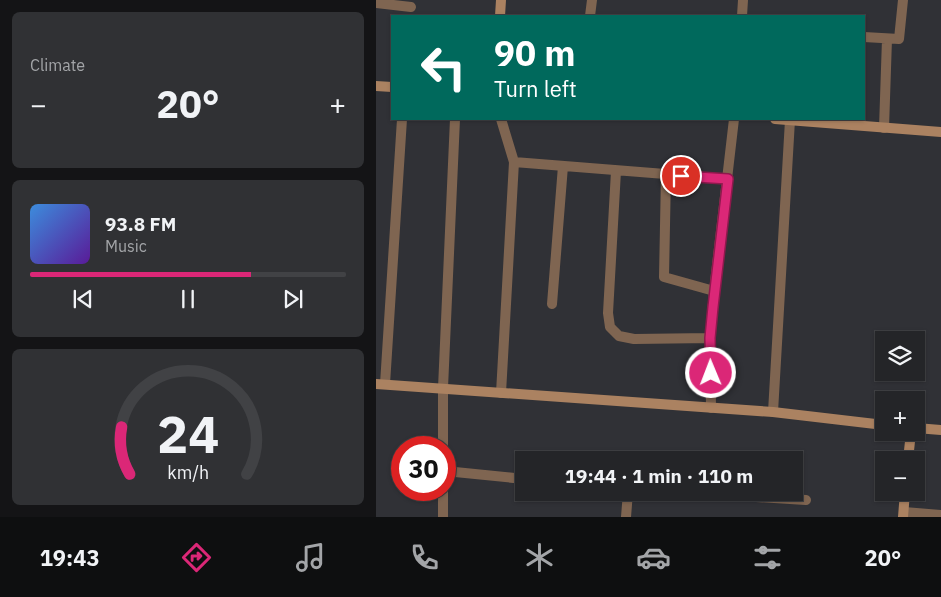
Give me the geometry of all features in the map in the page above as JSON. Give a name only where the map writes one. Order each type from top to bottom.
[{"type":"street","points":[[500,15],[501,0]]},
{"type":"street","points":[[590,15],[592,0]]},
{"type":"street","points":[[742,15],[743,0]]},
{"type":"street","points":[[865,37],[899,39],[903,0]]},
{"type":"street","points":[[376,3],[411,8]]},
{"type":"street","points":[[884,128],[887,39]]},
{"type":"street","points":[[376,86],[391,87]]},
{"type":"street","points":[[402,120],[381,384],[773,412],[875,424]]},
{"type":"street","points":[[443,436],[443,388],[455,120]]},
{"type":"street","points":[[501,120],[514,162],[501,393]]},
{"type":"street","points":[[711,408],[710,338],[734,120]]},
{"type":"street","points":[[773,412],[790,120],[941,132]]},
{"type":"street","points":[[514,162],[728,179]]},
{"type":"street","points":[[552,304],[563,166]]},
{"type":"street","points":[[616,171],[608,313],[610,327],[618,336],[634,339],[710,338]]},
{"type":"street","points":[[666,174],[664,277],[714,291]]},
{"type":"street","points":[[925,429],[941,430]]},
{"type":"street","points":[[456,472],[515,478]]},
{"type":"street","points":[[443,501],[443,517]]},
{"type":"street","points":[[626,517],[627,501]]},
{"type":"street","points":[[904,501],[903,514],[941,515]]},
{"type":"route","points":[[681,176],[728,179],[714,291],[710,338],[711,373]]}]
